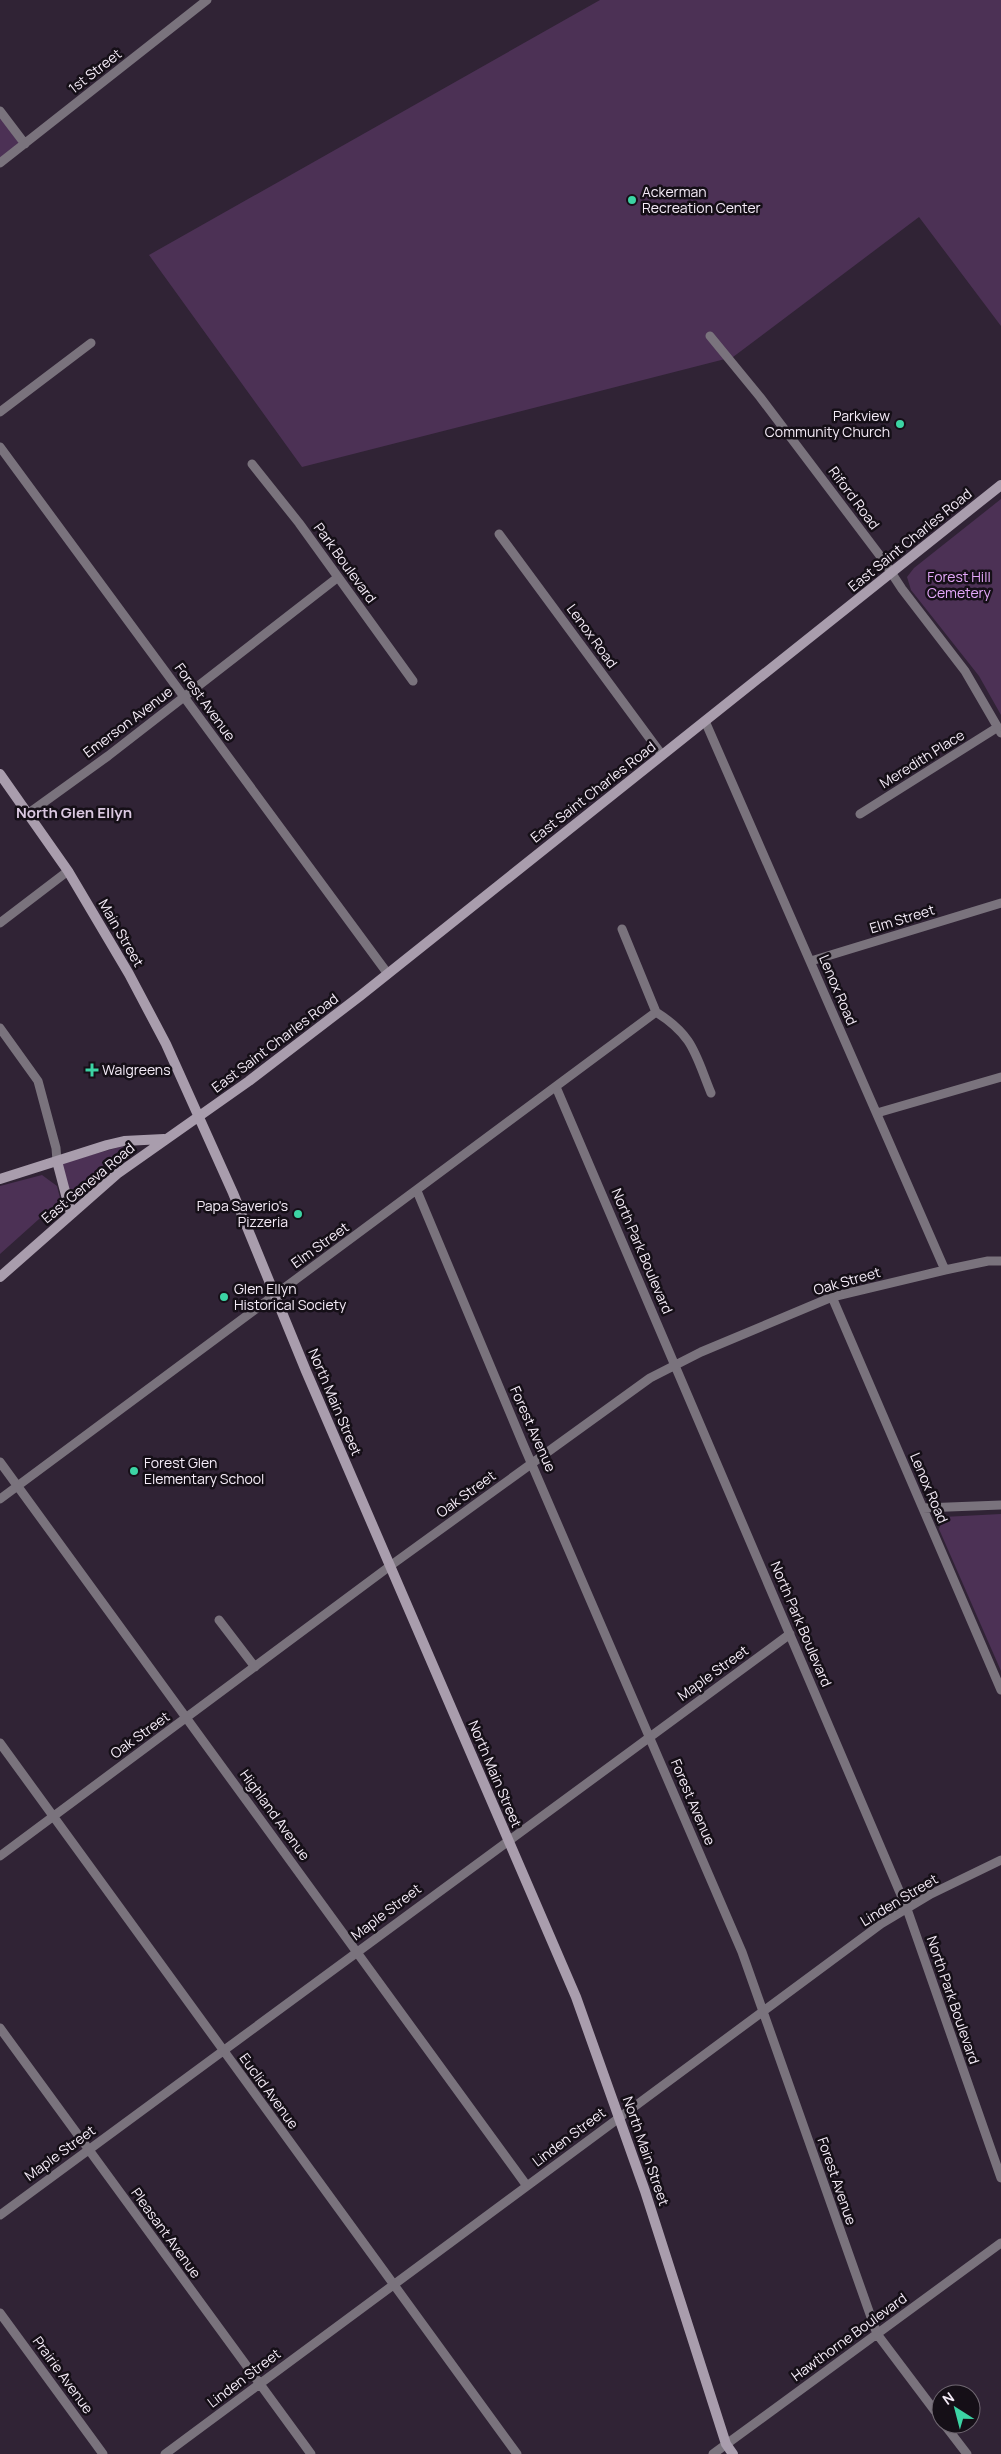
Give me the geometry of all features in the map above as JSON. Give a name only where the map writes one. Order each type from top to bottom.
[{"type":"street","name":"1st Street","points":[[0,163],[207,0]]},
{"type":"street","points":[[0,111],[25,144]]},
{"type":"street","name":"Riford Road","points":[[710,336],[760,397],[965,671],[999,730]]},
{"type":"street","points":[[0,412],[90,343]]},
{"type":"street","name":"Forest Avenue","points":[[0,447],[388,974]]},
{"type":"street","name":"Park Boulevard","points":[[252,464],[299,523],[413,681]]},
{"type":"street","name":"East Saint Charles Road","points":[[198,1117],[388,974],[1001,485]]},
{"type":"street","name":"Lenox Road","points":[[499,534],[662,755]]},
{"type":"street","name":"Emerson Avenue","points":[[29,813],[185,697],[337,578]]},
{"type":"street","name":"Lenox Road","points":[[705,721],[945,1270]]},
{"type":"street","name":"Meredith Place","points":[[860,814],[999,730]]},
{"type":"street","name":"Main Street","points":[[0,774],[68,871],[138,990],[166,1044],[198,1117]]},
{"type":"street","points":[[0,923],[68,871]]},
{"type":"street","name":"Elm Street","points":[[811,961],[1001,903]]},
{"type":"street","points":[[622,929],[656,1012],[677,1026],[687,1037],[711,1093]]},
{"type":"street","name":"Elm Street","points":[[0,1499],[656,1012]]},
{"type":"street","points":[[0,1028],[38,1081],[71,1214]]},
{"type":"street","points":[[877,1113],[1001,1077]]},
{"type":"street","name":"North Park Boulevard","points":[[556,1087],[906,1909],[1001,2178]]},
{"type":"street","name":"East Geneva Road","points":[[0,1277],[117,1174],[198,1117]]},
{"type":"street","name":"North Main Street","points":[[198,1117],[576,1997],[620,2117],[726,2444],[734,2454]]},
{"type":"street","points":[[0,1179],[124,1141],[165,1139]]},
{"type":"street","name":"Forest Avenue","points":[[417,1191],[742,1952],[877,2334],[931,2407]]},
{"type":"street","name":"Oak Street","points":[[0,1856],[390,1566],[650,1378],[675,1365],[832,1297],[945,1270],[988,1261],[1001,1261]]},
{"type":"street","name":"Lenox Road","points":[[832,1297],[1001,1690]]},
{"type":"street","name":"Highland Avenue","points":[[0,1462],[527,2186]]},
{"type":"street","points":[[923,1508],[1001,1505]]},
{"type":"street","points":[[219,1620],[255,1667]]},
{"type":"street","name":"Maple Street","points":[[0,2215],[508,1839],[790,1634]]},
{"type":"street","name":"Euclid Avenue","points":[[0,1743],[517,2454]]},
{"type":"street","name":"Linden Street","points":[[165,2454],[881,1924],[1001,1860]]},
{"type":"street","name":"Pleasant Avenue","points":[[0,2028],[311,2454]]},
{"type":"street","name":"Hawthorne Boulevard","points":[[712,2454],[1000,2245]]},
{"type":"street","name":"Prairie Avenue","points":[[0,2313],[103,2454]]},
{"type":"street","points":[[952,2434],[967,2454]]},
{"type":"green space","points":[[600,0],[1001,0],[1001,326],[919,217],[733,357],[302,467],[149,255]]},
{"type":"green space","points":[[0,117],[19,143],[0,159]]},
{"type":"green space","name":"Forest Hill Cemetery","points":[[1001,499],[1001,715],[979,676],[911,590],[907,577],[914,568]]},
{"type":"green space","points":[[123,1147],[70,1196],[63,1163]]},
{"type":"green space","points":[[42,1175],[57,1186],[60,1198],[58,1202],[0,1254],[0,1186]]},
{"type":"green space","points":[[1001,1514],[1001,1671],[939,1529],[943,1517]]},
{"type":"place","name":"Ackerman Recreation Center","points":[[632,200]]},
{"type":"place","name":"Parkview Community Church","points":[[900,424]]},
{"type":"place","name":"Walgreens","points":[[92,1070]]},
{"type":"place","name":"Papa Saverio's Pizzeria","points":[[298,1214]]},
{"type":"place","name":"Glen Ellyn Historical Society","points":[[224,1297]]},
{"type":"place","name":"Forest Glen Elementary School","points":[[134,1471]]},
{"type":"district","name":"North Glen Ellyn","points":[[74,813]]}]
